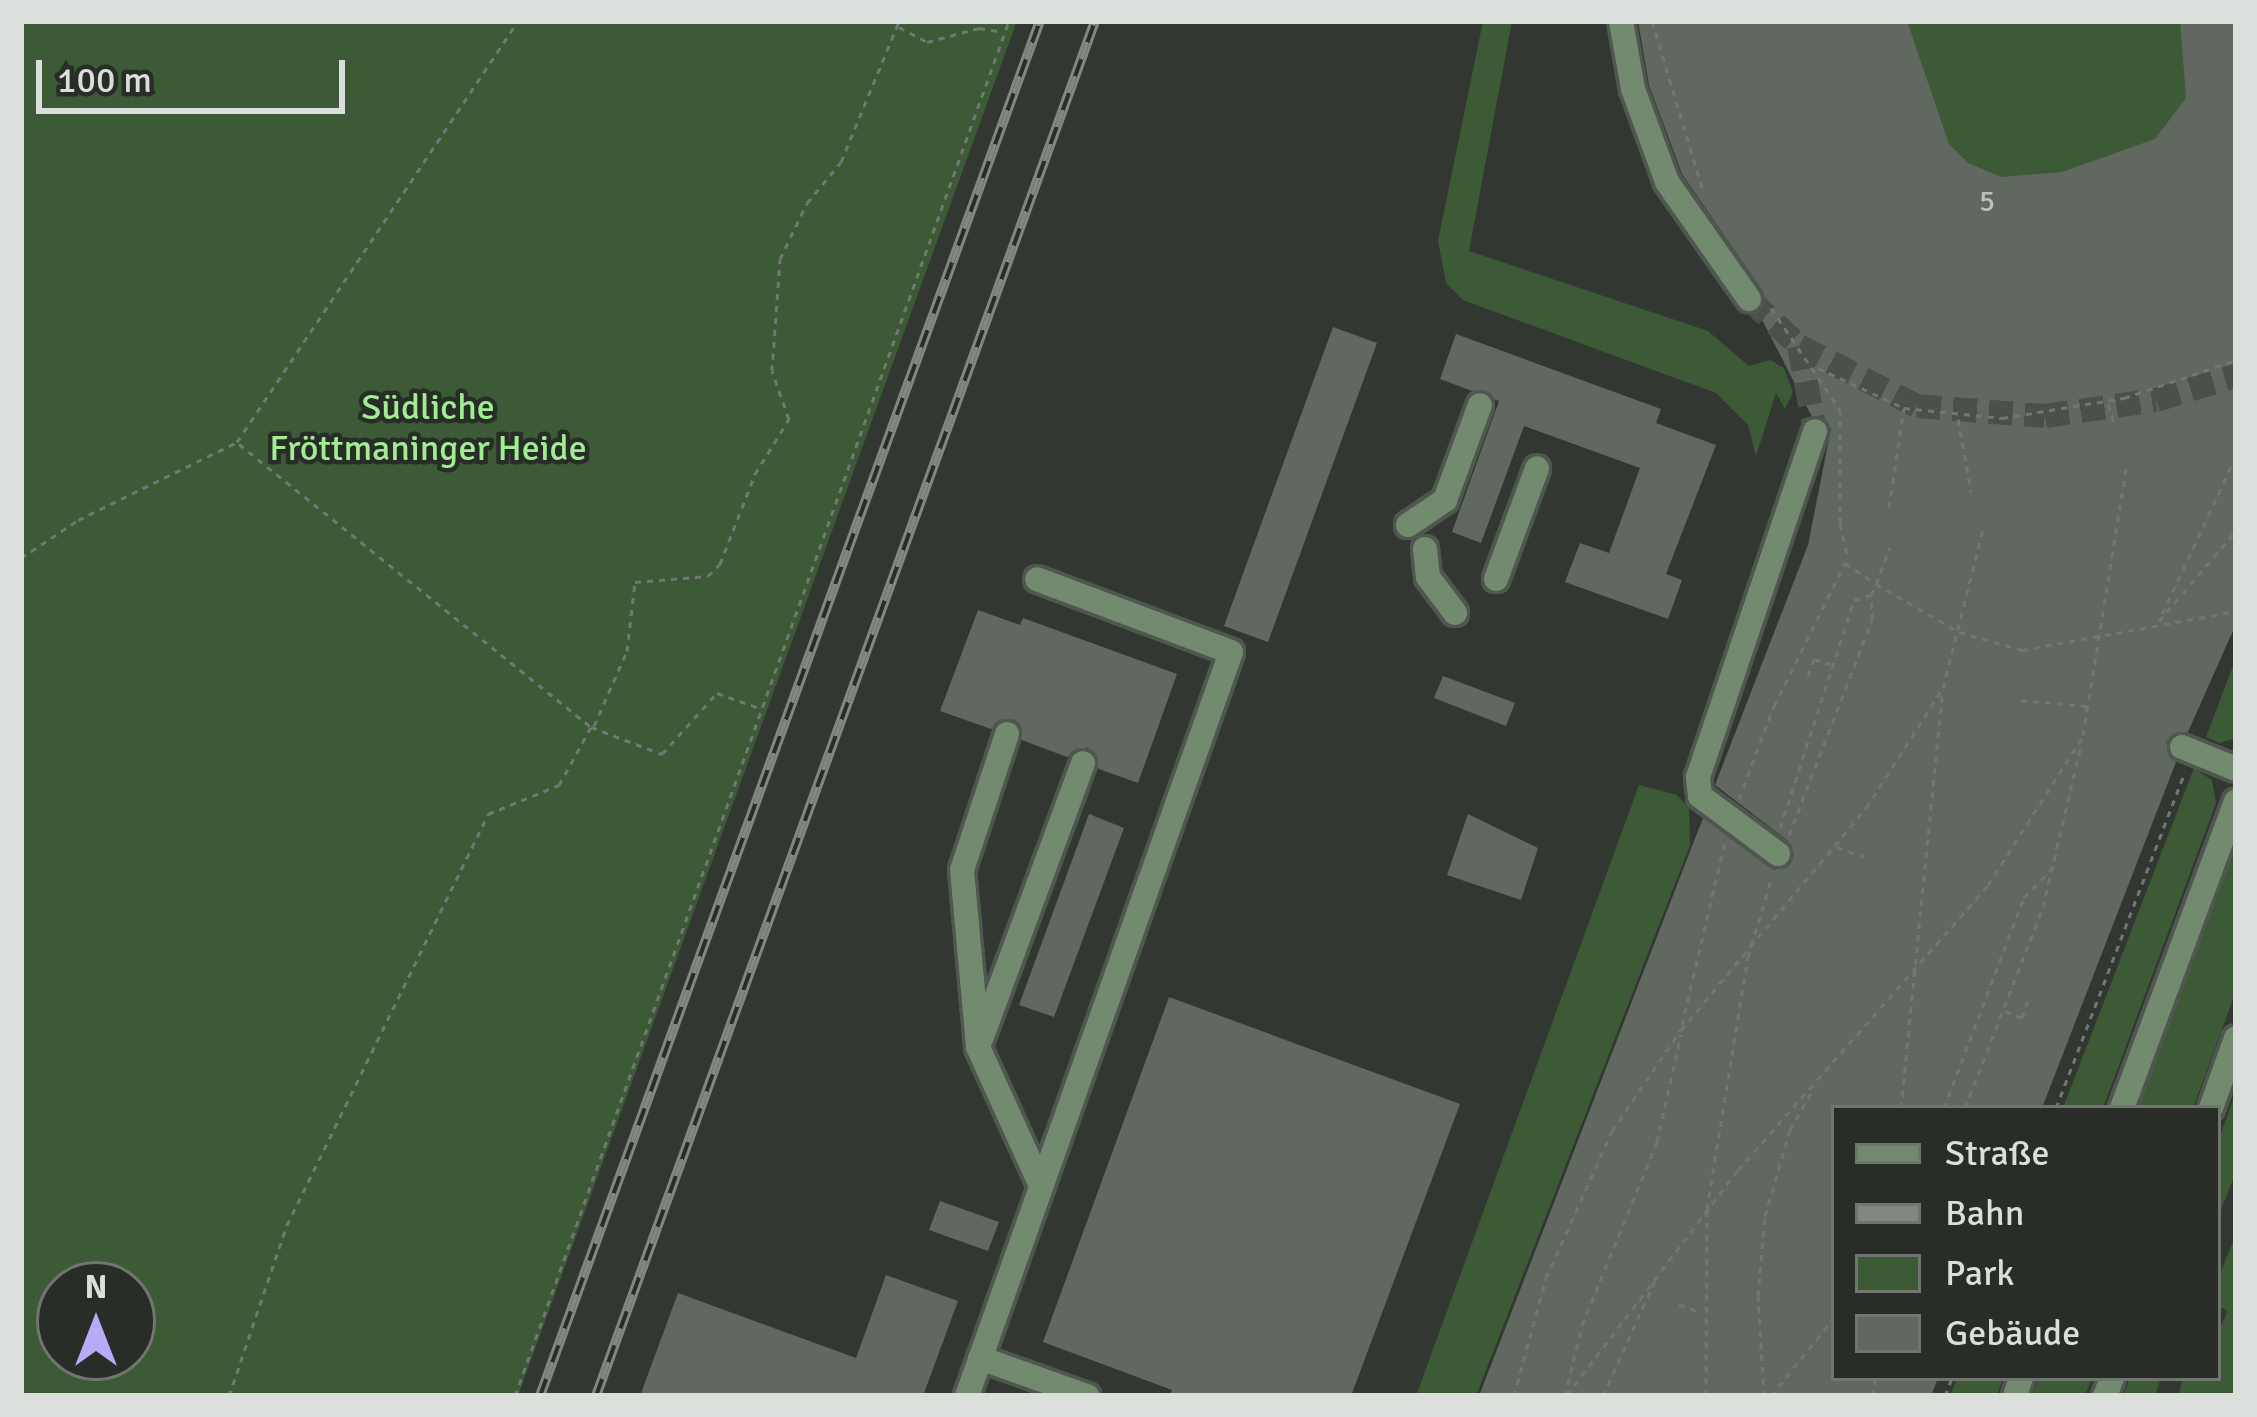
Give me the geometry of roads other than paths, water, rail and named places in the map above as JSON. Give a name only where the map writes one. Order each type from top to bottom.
[{"type":"street","points":[[1621,21],[1633,89],[1667,182],[1749,299]]},
{"type":"street","points":[[1408,525],[1445,500],[1480,404]]},
{"type":"street","points":[[1778,854],[1700,796],[1699,762],[1815,431]]},
{"type":"street","points":[[1496,579],[1537,468]]},
{"type":"street","points":[[1425,549],[1429,577],[1455,613]]},
{"type":"street","points":[[967,1396],[1231,652],[1037,579]]},
{"type":"street","points":[[1007,734],[962,870],[978,1047],[1041,1186]]},
{"type":"street","points":[[2185,756],[2236,769]]},
{"type":"street","points":[[978,1047],[1083,763]]},
{"type":"street","points":[[2123,1105],[2236,801]]},
{"type":"street","points":[[2212,1105],[2236,1038]]},
{"type":"street","points":[[980,1358],[1087,1396]]},
{"type":"tunnel","points":[[1749,299],[1799,346],[1917,406],[2045,416],[2156,400],[2236,376]]},
{"type":"tunnel","points":[[1799,346],[1815,431]]},
{"type":"railway","points":[[540,1396],[1040,21]]},
{"type":"railway","points":[[596,1396],[1095,21]]},
{"type":"park label","name":"Südliche Fröttmaninger Heide","points":[[428,428]]}]
